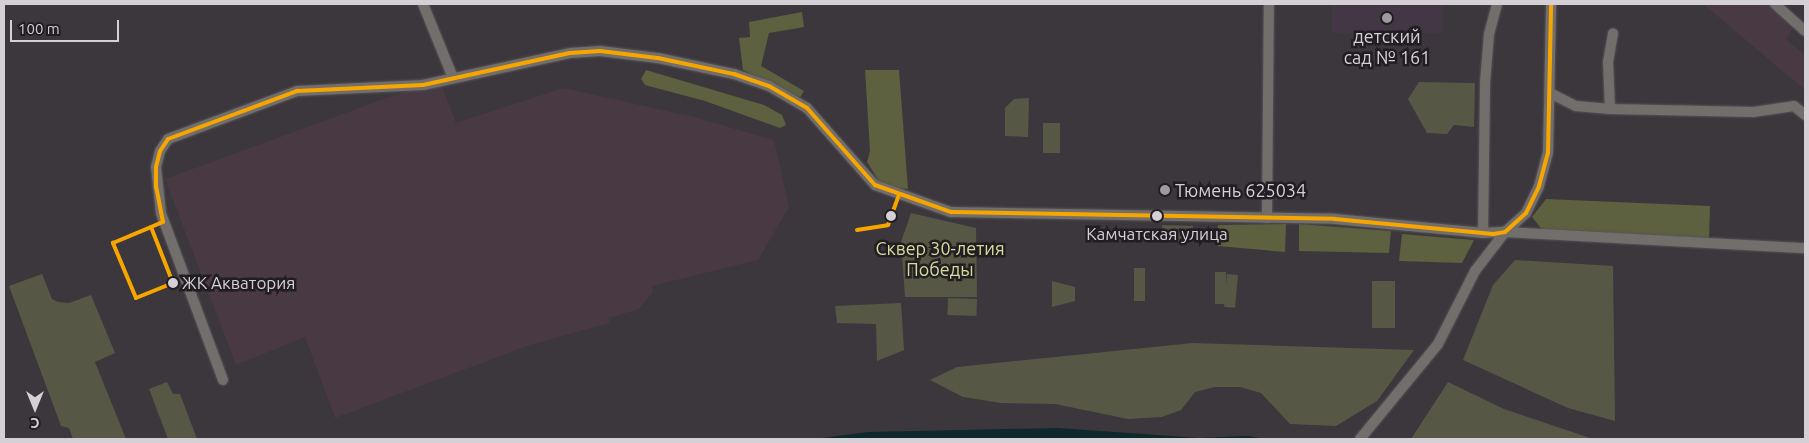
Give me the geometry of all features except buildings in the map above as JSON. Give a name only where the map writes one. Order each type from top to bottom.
[{"type":"street","points":[[423,4],[453,78]]},
{"type":"street","points":[[1267,218],[1270,4]]},
{"type":"street","points":[[1483,233],[1484,83],[1489,34],[1497,4]]},
{"type":"street","points":[[1360,439],[1438,344],[1475,271],[1505,232],[1526,213],[1539,186],[1548,153],[1551,4]]},
{"type":"street","points":[[1775,4],[1805,31]]},
{"type":"street","points":[[1610,109],[1608,62],[1613,33]]},
{"type":"street","points":[[223,380],[163,222],[156,187],[160,151],[168,139],[297,92],[423,85],[570,53],[600,51],[641,55],[734,74],[769,86],[807,108],[875,185],[959,213],[1335,219],[1483,233],[1505,232],[1805,248]]},
{"type":"street","points":[[1550,94],[1576,106],[1610,109],[1753,112],[1794,106],[1805,115]]},
{"type":"shaded area","name":"детский сад № 161","points":[[1332,4],[1443,4],[1443,33],[1332,33]]},
{"type":"shaded area","points":[[1703,4],[1769,4],[1795,25],[1786,39],[1805,55],[1805,90]]},
{"type":"shaded area","points":[[442,86],[456,123],[563,88],[694,117],[774,140],[789,207],[758,260],[652,286],[653,292],[639,309],[609,318],[610,323],[533,344],[335,418],[305,337],[236,365],[165,179],[400,93]]},
{"type":"green space","points":[[802,12],[804,27],[769,33],[761,66],[804,91],[799,99],[743,70],[739,38],[750,37],[749,22]]},
{"type":"green space","points":[[646,70],[764,105],[782,115],[786,125],[780,128],[705,101],[645,85],[641,79]]},
{"type":"green space","points":[[865,70],[899,70],[908,189],[882,186],[867,162],[870,151]]},
{"type":"green space","points":[[1419,82],[1475,83],[1474,127],[1454,125],[1447,134],[1427,133],[1408,99]]},
{"type":"green space","points":[[1029,98],[1028,137],[1005,136],[1005,108],[1014,99]]},
{"type":"green space","points":[[1043,123],[1060,123],[1060,153],[1043,153]]},
{"type":"green space","points":[[1546,199],[1710,206],[1709,238],[1543,231],[1532,217]]},
{"type":"green space","name":"Сквер 30-летия Победы","points":[[911,213],[976,228],[977,297],[905,297],[901,242]]},
{"type":"green space","points":[[1286,224],[1285,252],[1218,246],[1218,225]]},
{"type":"green space","points":[[1299,224],[1391,231],[1389,253],[1299,251]]},
{"type":"green space","points":[[1162,225],[1193,226],[1192,242],[1161,241]]},
{"type":"green space","points":[[1402,234],[1474,240],[1462,263],[1399,261]]},
{"type":"green space","points":[[1515,260],[1613,266],[1615,421],[1568,408],[1463,360],[1493,285]]},
{"type":"green space","points":[[1134,268],[1145,268],[1145,301],[1134,301]]},
{"type":"green space","points":[[1215,272],[1226,272],[1226,304],[1215,304]]},
{"type":"green space","points":[[42,274],[52,299],[58,302],[69,303],[91,295],[115,353],[95,362],[126,439],[73,439],[69,428],[61,426],[9,286]]},
{"type":"green space","points":[[1227,274],[1238,275],[1235,308],[1224,307]]},
{"type":"green space","points":[[1052,281],[1075,287],[1075,301],[1052,307]]},
{"type":"green space","points":[[1372,281],[1395,281],[1395,328],[1372,328]]},
{"type":"green space","points":[[948,298],[977,299],[976,316],[947,315]]},
{"type":"green space","points":[[901,303],[904,350],[877,361],[876,324],[837,323],[835,306]]},
{"type":"green space","points":[[1193,343],[1414,350],[1377,401],[1336,426],[1290,424],[1261,393],[1240,387],[1215,387],[1195,392],[1181,410],[1162,417],[1128,419],[1055,404],[1001,403],[963,397],[930,380],[957,367]]},
{"type":"green space","points":[[167,382],[173,394],[180,394],[197,439],[168,439],[149,389]]},
{"type":"green space","points":[[1448,382],[1504,409],[1593,439],[1411,439]]},
{"type":"water","points":[[1058,428],[1199,438],[1247,436],[1266,439],[815,439],[868,432]]},
{"type":"transit line","points":[[151,227],[163,222],[156,187],[156,167],[160,151],[168,139],[297,91],[423,85],[570,53],[600,51],[658,58],[734,74],[769,86],[807,108],[875,185],[951,212],[1335,219],[1493,234],[1505,232],[1526,213],[1539,186],[1548,153],[1551,4]]},
{"type":"transit line","points":[[857,230],[888,225],[899,195]]},
{"type":"transit line","points":[[151,227],[173,283],[136,298],[113,243],[151,227]]},
{"type":"place","name":"детский сад № 161","points":[[1387,18]]},
{"type":"place","name":"Тюмень 625034","points":[[1165,190]]},
{"type":"place","name":"Камчатская улица","points":[[1157,216]]},
{"type":"place","name":"ЖК Акватория","points":[[173,283]]}]
